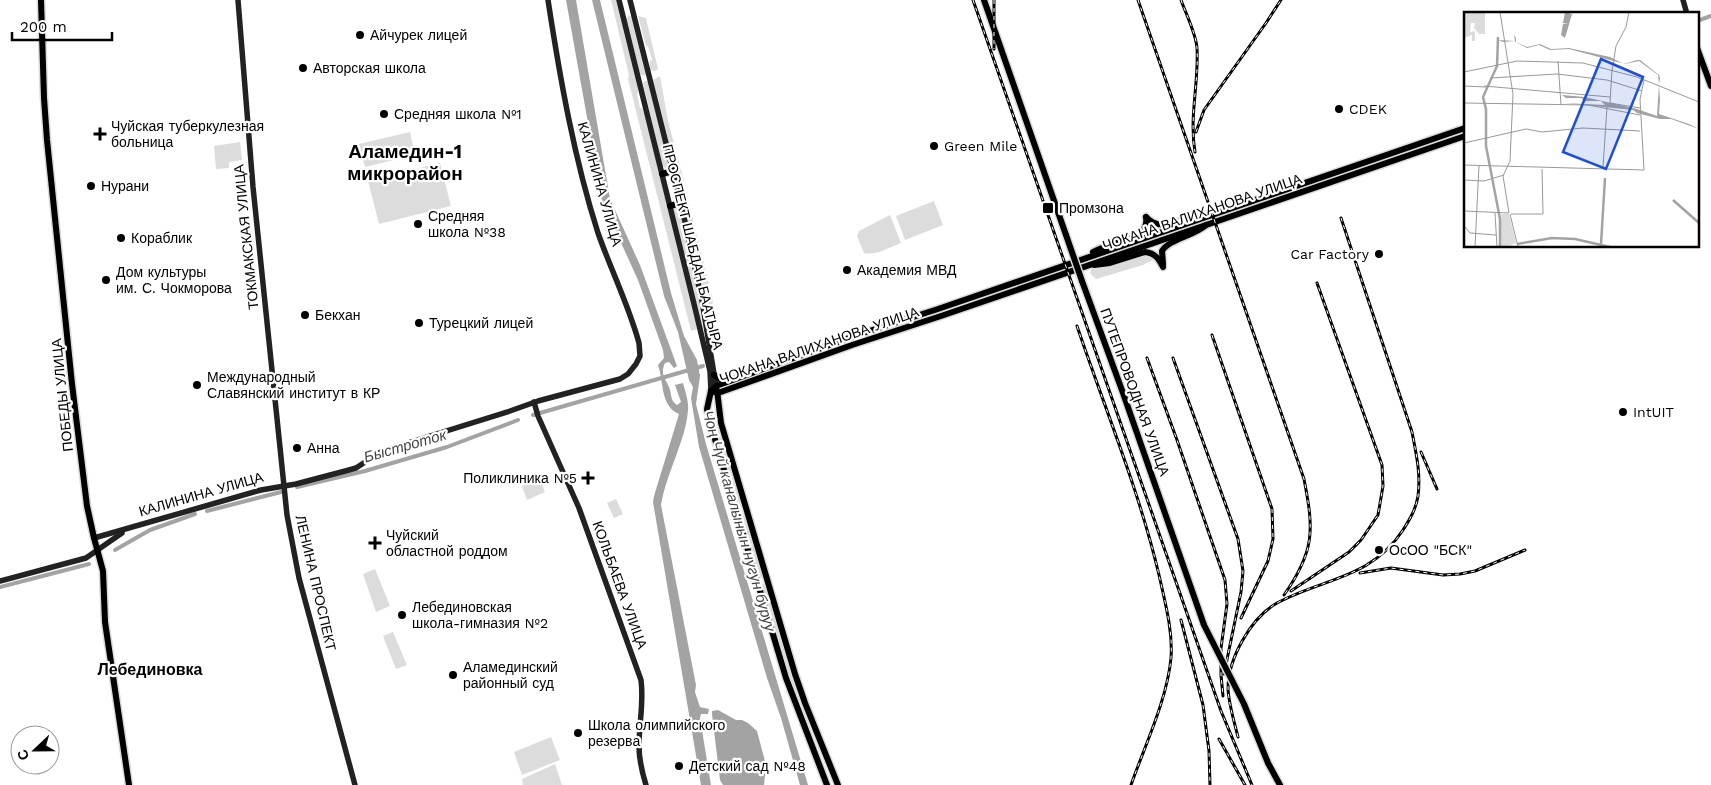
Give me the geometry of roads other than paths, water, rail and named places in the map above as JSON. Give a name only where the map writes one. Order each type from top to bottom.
[{"type":"main road","name":"ПОБЕДЫ УЛИЦА","points":[[41,0],[46,140],[73,390],[87,506],[103,571],[105,622],[129,785]]},
{"type":"main road","name":"ТОКМАКСКАЯ УЛИЦА","points":[[238,0],[253,187],[271,352]]},
{"type":"main road","name":"КАЛИНИНА УЛИЦА","points":[[94,538],[261,490],[296,484],[353,469],[382,450],[615,381],[625,377],[634,368],[640,356],[639,343],[598,234],[569,124],[558,71],[548,0]]},
{"type":"main road","name":"ПРОСПЕКТ ШАБДАН БААТЫРА","points":[[620,0],[706,352],[721,423],[802,694],[838,785]]},
{"type":"main road","name":"ПРОСПЕКТ ШАБДАН БААТЫРА","points":[[630,0],[681,203],[702,301],[714,375],[715,390],[708,400],[711,426],[793,697],[828,785]]},
{"type":"main road","name":"ПУТЕПРОВОДНАЯ УЛИЦА","points":[[984,0],[1204,625],[1244,704],[1268,764],[1280,785]]},
{"type":"main road","points":[[1682,0],[1686,12]]},
{"type":"main road","points":[[622,14],[634,13]]},
{"type":"main road","points":[[1698,50],[1711,86]]},
{"type":"main road","points":[[640,80],[650,77]]},
{"type":"main road","name":"ЧОКАНА ВАЛИХАНОВА УЛИЦА","points":[[715,390],[860,334],[1086,262],[1385,159],[1464,128]]},
{"type":"main road","name":"ЧОКАНА ВАЛИХАНОВА УЛИЦА","points":[[1385,159],[1464,136]]},
{"type":"main road","points":[[662,174],[673,171]]},
{"type":"main road","points":[[670,206],[681,203]]},
{"type":"main road","points":[[1086,262],[1104,246],[1141,232],[1146,225],[1146,217],[1152,223],[1161,226],[1191,217],[1209,220]]},
{"type":"main road","points":[[1086,262],[1110,264],[1150,252],[1158,257],[1163,267],[1161,256],[1164,248],[1173,242],[1196,233],[1209,220]]},
{"type":"main road","name":"ЛЕНИНА ПРОСПЕКТ","points":[[271,352],[288,523],[299,578],[356,785]]},
{"type":"main road","points":[[708,400],[714,398],[718,404],[734,383],[714,375]]},
{"type":"main road","name":"КОЛЬБАЕВА УЛИЦА","points":[[534,405],[579,508],[641,680],[643,694],[639,748],[640,766],[646,785]]},
{"type":"main road","points":[[711,426],[721,423]]},
{"type":"main road","points":[[738,512],[747,510]]},
{"type":"main road","name":"КАЛИНИНА УЛИЦА","points":[[0,581],[82,560],[126,530]]},
{"type":"main road","points":[[758,582],[767,579]]},
{"type":"main road","points":[[793,697],[802,694]]},
{"type":"main road","points":[[814,749],[822,746]]},
{"type":"waterway","points":[[1698,21],[1711,16]]},
{"type":"waterway","name":"Быстроток","points":[[533,415],[703,366]]},
{"type":"waterway","name":"Быстроток","points":[[297,487],[365,471],[447,447],[518,420]]},
{"type":"waterway","name":"Быстроток","points":[[207,511],[281,492]]},
{"type":"waterway","name":"Быстроток","points":[[115,550],[150,530],[195,514]]},
{"type":"waterway","name":"Быстроток","points":[[0,587],[89,564]]},
{"type":"railway","points":[[973,0],[1221,711],[1252,785]]},
{"type":"railway","points":[[994,0],[994,49]]},
{"type":"railway","points":[[1138,0],[1304,479],[1310,527],[1307,552],[1302,565],[1284,595]]},
{"type":"railway","points":[[1181,0],[1193,30],[1197,48],[1193,126],[1195,152]]},
{"type":"railway","points":[[1196,132],[1204,110],[1281,0]]},
{"type":"railway","points":[[1238,737],[1229,701],[1229,677],[1237,652],[1258,618],[1277,603],[1345,576],[1376,559],[1403,530],[1417,501],[1419,488],[1418,471],[1412,432],[1341,218]]},
{"type":"railway","points":[[1291,591],[1349,552],[1361,540],[1378,515],[1383,486],[1382,465],[1317,283]]},
{"type":"railway","points":[[1077,326],[1142,512],[1159,575],[1170,627],[1171,658],[1169,674],[1155,722],[1131,785]]},
{"type":"railway","points":[[1212,335],[1272,509],[1273,539],[1268,561],[1241,618]]},
{"type":"railway","points":[[1147,358],[1225,580],[1227,604],[1221,648],[1223,696]]},
{"type":"railway","points":[[1173,358],[1238,539],[1243,571],[1241,592],[1224,674]]},
{"type":"railway","points":[[1421,452],[1437,489]]},
{"type":"railway","points":[[1360,573],[1391,568],[1443,575],[1460,574],[1475,571],[1525,550]]},
{"type":"railway","points":[[1181,620],[1203,705],[1209,751],[1210,785]]},
{"type":"railway","points":[[1219,739],[1245,785]]},
{"type":"place","name":"Айчурек лицей","points":[[360,35]]},
{"type":"place","name":"Авторская школа","points":[[303,68]]},
{"type":"place","name":"CDEK","points":[[1339,109]]},
{"type":"place","name":"Средняя школа №1","points":[[384,114]]},
{"type":"place","name":"Чуйская туберкулезная больница","points":[[100,134]]},
{"type":"place","name":"Green Mile","points":[[934,146]]},
{"type":"place","name":"Нурани","points":[[91,186]]},
{"type":"place","name":"Промзона","points":[[1048,208]]},
{"type":"place","name":"Средняя школа №38","points":[[418,224]]},
{"type":"place","name":"Кораблик","points":[[121,238]]},
{"type":"place","name":"Car Factory","points":[[1379,254]]},
{"type":"place","name":"Академия МВД","points":[[847,270]]},
{"type":"place","name":"Дом культуры им. С. Чокморова","points":[[106,280]]},
{"type":"place","name":"Бекхан","points":[[305,315]]},
{"type":"place","name":"Турецкий лицей","points":[[419,323]]},
{"type":"place","name":"Международный Славянский институт в КР","points":[[197,385]]},
{"type":"place","name":"IntUIT","points":[[1623,412]]},
{"type":"place","name":"Анна","points":[[297,448]]},
{"type":"place","name":"Поликлиника №5","points":[[588,478]]},
{"type":"place","name":"Чуйский областной роддом","points":[[375,543]]},
{"type":"place","name":"ОсОО \"БСК\"","points":[[1379,550]]},
{"type":"place","name":"Лебединовская школа-гимназия №2","points":[[402,615]]},
{"type":"place","name":"Аламединский районный суд","points":[[453,675]]},
{"type":"place","name":"Школа олимпийского резерва","points":[[578,733]]},
{"type":"place","name":"Детский сад №48","points":[[679,766]]},
{"type":"district","name":"Аламедин-1 микрорайон","points":[[405,162]]},
{"type":"district","name":"Лебединовка","points":[[150,669]]},
{"type":"water label","name":"Чоң Чүй каналынын нугун буруу","points":[[739,521]]}]
